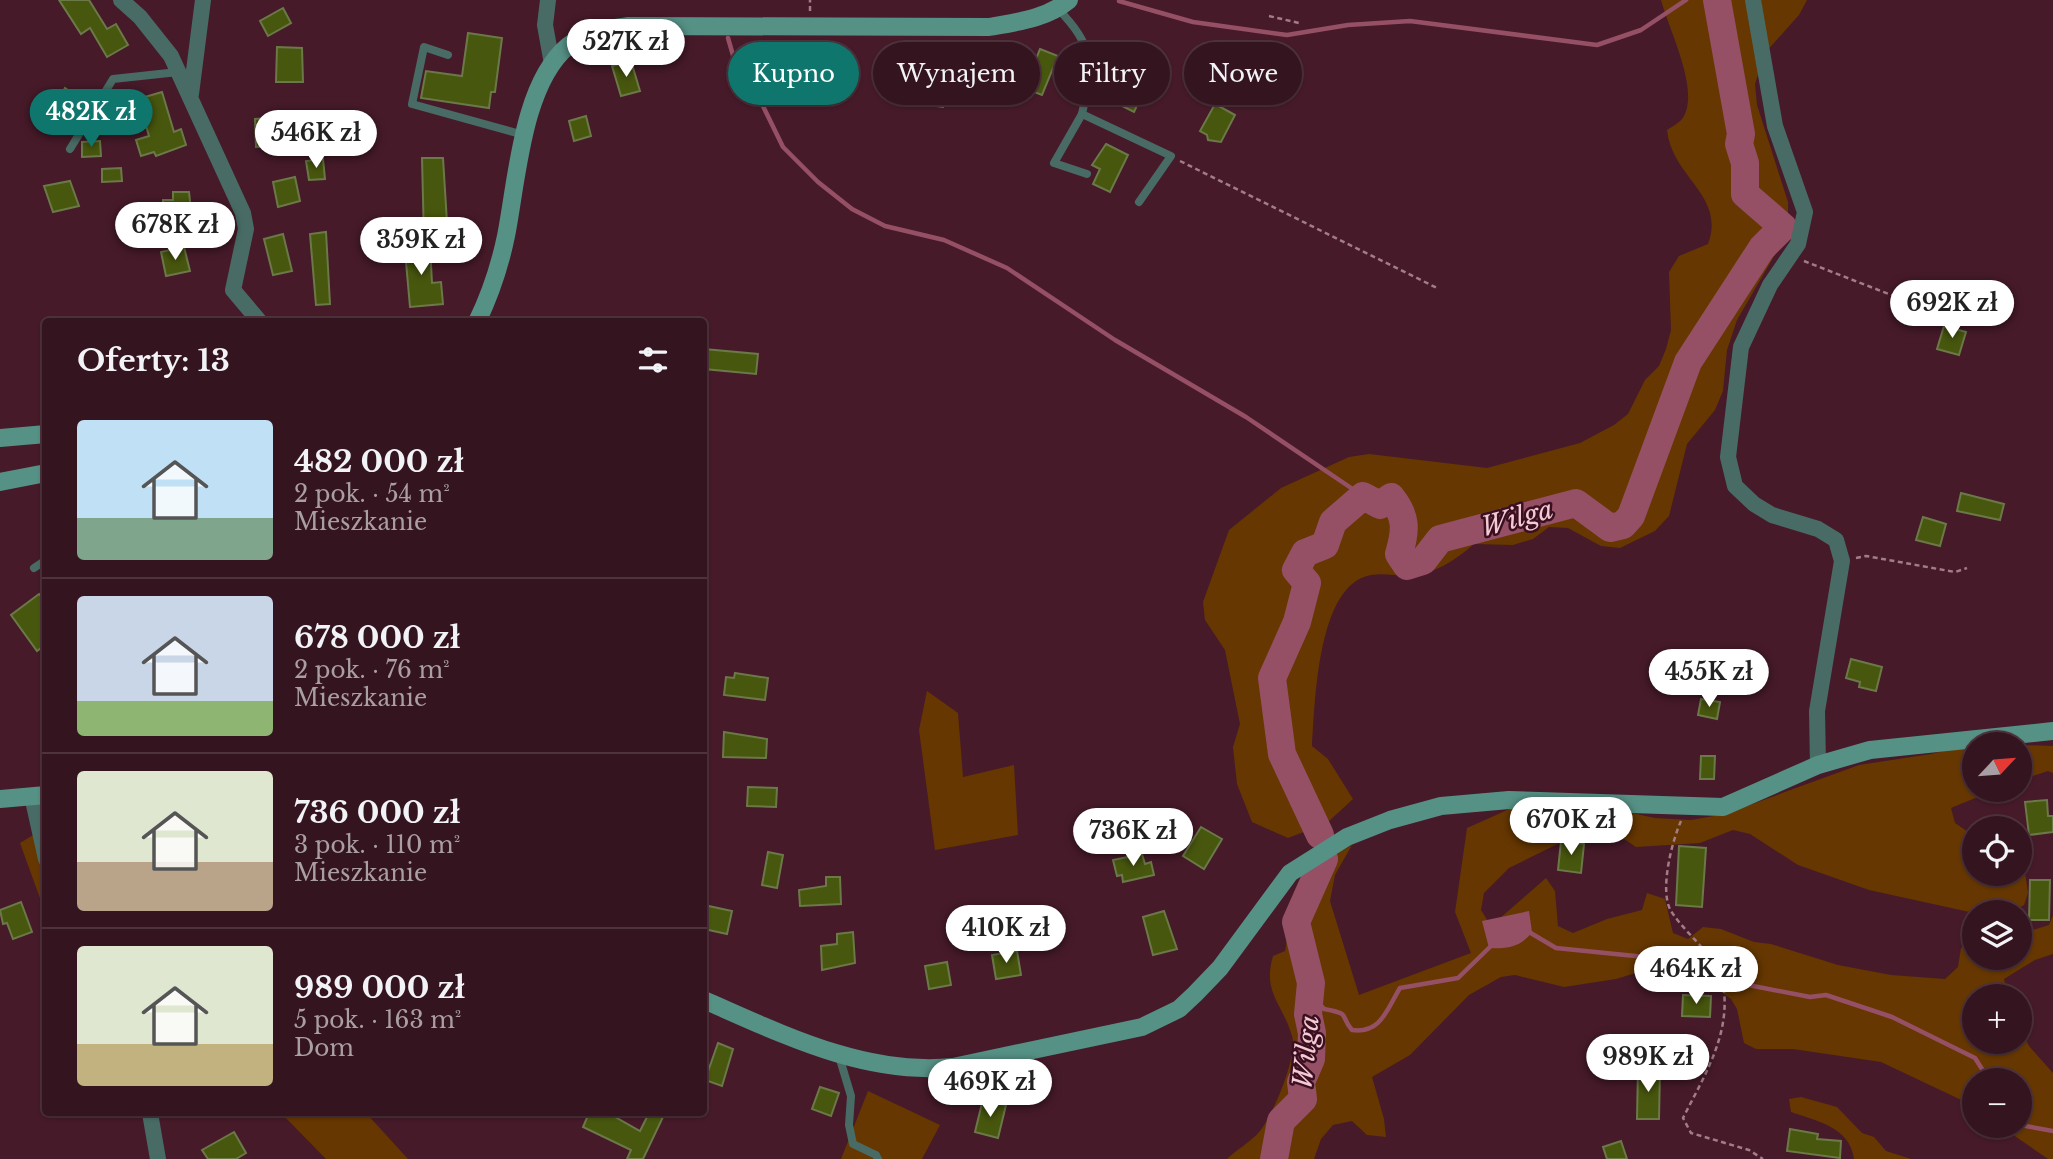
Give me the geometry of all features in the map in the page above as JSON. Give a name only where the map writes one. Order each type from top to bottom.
[{"type":"street","points":[[121,0],[140,17],[172,56],[243,213],[246,229],[233,290],[257,318]]},
{"type":"street","points":[[194,107],[190,88],[203,0]]},
{"type":"street","points":[[548,0],[545,25],[552,64]]},
{"type":"street","points":[[1753,0],[1775,126],[1805,212],[1802,232],[1791,256],[1769,285],[1741,346],[1727,457],[1735,486],[1754,504],[1772,515],[1818,529],[1836,540],[1842,561],[1817,711],[1818,765]]},
{"type":"street","points":[[479,318],[495,279],[524,135],[538,93],[552,64],[567,47],[580,38],[628,26],[989,27],[1026,21],[1063,5]]},
{"type":"street","points":[[0,438],[42,434]]},
{"type":"street","points":[[0,482],[42,474]]},
{"type":"street","points":[[707,1001],[838,1053],[875,1063],[924,1070],[1142,1027],[1179,1009],[1220,968],[1290,873],[1347,836],[1415,812],[1509,800],[1604,801],[1686,808],[1723,807],[1818,765],[1892,746],[2053,731]]},
{"type":"street","points":[[0,799],[39,796],[42,823]]},
{"type":"street","points":[[151,1116],[158,1159]]},
{"type":"lane","points":[[1063,5],[1088,53],[1091,74],[1082,114],[1054,163],[1087,174]]},
{"type":"lane","points":[[447,55],[424,47],[412,104],[524,135]]},
{"type":"lane","points":[[70,149],[113,79],[178,72]]},
{"type":"lane","points":[[1082,114],[1171,156],[1139,202]]},
{"type":"lane","points":[[34,568],[42,563]]},
{"type":"lane","points":[[838,1053],[851,1096],[849,1125],[853,1144],[876,1155],[878,1159]]},
{"type":"path","points":[[1269,16],[1299,23]]},
{"type":"path","points":[[1171,156],[1437,288]]},
{"type":"path","points":[[1791,256],[1917,305]]},
{"type":"path","points":[[1842,561],[1866,556],[1955,572],[1967,568]]},
{"type":"path","points":[[1686,808],[1675,835],[1667,879],[1669,908],[1715,963],[1724,989],[1724,1022],[1715,1054],[1683,1118],[1691,1133],[1749,1150],[1763,1159]]},
{"type":"shaded area","points":[[1661,0],[1807,0],[1799,15],[1765,53],[1755,84],[1757,105],[1788,202],[1788,232],[1737,320],[1727,350],[1723,391],[1715,410],[1687,444],[1669,516],[1655,531],[1620,548],[1601,546],[1568,528],[1549,527],[1533,539],[1513,545],[1474,544],[1452,561],[1426,573],[1408,576],[1371,575],[1353,583],[1339,599],[1322,648],[1312,746],[1328,759],[1353,799],[1327,823],[1288,838],[1252,822],[1237,784],[1233,747],[1240,724],[1225,650],[1205,620],[1203,602],[1229,530],[1281,488],[1349,457],[1369,454],[1487,468],[1580,443],[1614,425],[1628,414],[1645,380],[1659,366],[1671,330],[1669,272],[1679,256],[1708,244],[1712,227],[1710,212],[1704,199],[1678,161],[1667,130],[1684,116],[1688,104],[1688,90],[1681,59]]},
{"type":"shaded area","points":[[927,691],[958,713],[963,777],[1014,765],[1018,835],[935,850],[919,730]]},
{"type":"shaded area","points":[[2032,745],[2053,746],[2053,773],[2048,771],[2032,776]]},
{"type":"shaded area","points":[[1962,747],[1962,802],[1966,802],[1951,808],[1955,823],[1962,828],[1962,886],[2027,886],[2026,900],[1962,900],[1962,910],[1869,890],[1798,865],[1750,834],[1733,830],[1700,843],[1636,847],[1621,837],[1604,832],[1570,838],[1509,868],[1484,893],[1481,910],[1491,926],[1546,878],[1555,891],[1558,926],[1573,933],[1607,919],[1642,910],[1647,893],[1665,899],[1673,933],[1688,939],[1703,927],[1721,929],[1754,942],[1771,944],[1838,965],[1891,975],[1945,979],[1958,967],[1962,947],[1962,970],[2019,970],[2004,979],[2005,984],[1962,984],[1962,1054],[2032,1054],[2032,1049],[2053,1073],[2053,1159],[2048,1159],[2018,1138],[2032,1138],[2032,1068],[1962,1068],[1962,1100],[1881,1062],[1793,1049],[1756,1049],[1744,1043],[1737,1009],[1731,999],[1721,992],[1683,985],[1649,969],[1616,979],[1564,987],[1515,975],[1501,977],[1469,995],[1410,1055],[1372,1077],[1384,1119],[1386,1137],[1367,1135],[1352,1121],[1333,1125],[1321,1139],[1314,1159],[1227,1159],[1256,1135],[1265,1123],[1288,1071],[1292,1036],[1272,989],[1270,969],[1273,956],[1285,951],[1286,923],[1292,898],[1308,876],[1352,845],[1335,875],[1330,901],[1359,995],[1471,953],[1455,912],[1467,828],[1514,807],[1603,807],[1655,818],[1691,820],[1725,814],[1859,765]]},
{"type":"shaded area","points":[[42,830],[42,904],[20,843]]},
{"type":"shaded area","points":[[1529,911],[1532,932],[1528,937],[1513,946],[1489,948],[1482,921]]},
{"type":"shaded area","points":[[2053,915],[2053,954],[2032,962],[2032,930],[2049,925]]},
{"type":"shaded area","points":[[868,1091],[940,1125],[922,1159],[841,1159]]},
{"type":"shaded area","points":[[1801,1097],[1837,1107],[1862,1133],[1874,1137],[1886,1151],[1911,1159],[1854,1159],[1846,1139],[1839,1132],[1821,1122],[1791,1112],[1789,1099]]},
{"type":"shaded area","points":[[284,1116],[369,1116],[408,1159],[326,1159]]},
{"type":"building","points":[[59,0],[89,0],[107,29],[116,24],[128,45],[107,57],[90,28],[81,34]]},
{"type":"building","points":[[283,8],[291,23],[268,36],[260,21]]},
{"type":"building","points":[[468,33],[502,38],[495,92],[491,92],[489,108],[421,98],[426,71],[462,76]]},
{"type":"building","points":[[277,47],[302,48],[303,82],[276,82]]},
{"type":"building","points":[[1040,49],[1054,54],[1054,66],[1042,95]]},
{"type":"building","points":[[631,61],[640,91],[621,96],[612,66]]},
{"type":"building","points":[[65,88],[90,105],[74,129],[63,122],[68,115],[62,111],[66,104],[59,99]]},
{"type":"building","points":[[162,92],[174,132],[181,129],[186,145],[156,156],[154,152],[141,156],[136,140],[149,136],[138,99]]},
{"type":"building","points":[[1120,105],[1137,105],[1134,112]]},
{"type":"building","points":[[1214,105],[1235,115],[1221,142],[1208,140],[1207,135],[1200,131]]},
{"type":"building","points":[[586,116],[591,136],[574,141],[569,121]]},
{"type":"building","points":[[279,117],[280,146],[256,147],[255,119]]},
{"type":"building","points":[[100,141],[101,156],[82,157],[82,142]]},
{"type":"building","points":[[1106,144],[1128,155],[1110,192],[1093,184],[1100,169],[1092,165]]},
{"type":"building","points":[[422,158],[443,158],[448,239],[424,239]]},
{"type":"building","points":[[323,159],[325,179],[309,180],[306,161]]},
{"type":"building","points":[[121,168],[122,181],[102,182],[102,169]]},
{"type":"building","points":[[295,177],[300,201],[278,207],[273,182]]},
{"type":"building","points":[[70,181],[79,206],[53,212],[44,186]]},
{"type":"building","points":[[173,192],[189,192],[192,219],[164,220],[163,200],[173,200]]},
{"type":"building","points":[[326,232],[330,304],[316,305],[310,234]]},
{"type":"building","points":[[283,234],[292,271],[273,275],[264,239]]},
{"type":"building","points":[[430,246],[432,283],[441,282],[443,304],[410,307],[406,262],[400,262],[400,247]]},
{"type":"building","points":[[184,247],[190,271],[166,276],[161,252]]},
{"type":"building","points":[[1944,326],[1966,332],[1959,355],[1937,349]]},
{"type":"building","points":[[707,349],[758,354],[756,374],[707,369]]},
{"type":"building","points":[[1961,493],[2004,504],[2000,520],[1957,511]]},
{"type":"building","points":[[1923,517],[1946,524],[1940,546],[1916,540]]},
{"type":"building","points":[[39,594],[42,597],[42,647],[37,651],[11,615]]},
{"type":"building","points":[[1851,659],[1882,667],[1876,691],[1859,687],[1860,682],[1846,678]]},
{"type":"building","points":[[735,673],[768,678],[765,700],[724,695],[726,677],[734,678]]},
{"type":"building","points":[[1701,699],[1720,702],[1717,719],[1698,715]]},
{"type":"building","points":[[724,732],[767,739],[766,758],[723,757]]},
{"type":"building","points":[[1701,756],[1715,756],[1714,779],[1700,779]]},
{"type":"building","points":[[748,787],[777,788],[776,807],[747,806]]},
{"type":"building","points":[[2047,800],[2048,816],[2053,816],[2053,832],[2032,835],[2032,816],[2027,816],[2025,802]]},
{"type":"building","points":[[1201,827],[1222,839],[1204,869],[1183,856]]},
{"type":"building","points":[[1561,841],[1584,844],[1581,873],[1558,870]]},
{"type":"building","points":[[1679,846],[1706,848],[1702,907],[1676,905]]},
{"type":"building","points":[[768,852],[783,855],[777,888],[762,885]]},
{"type":"building","points":[[1142,854],[1145,864],[1151,862],[1154,875],[1123,882],[1122,875],[1117,876],[1113,860]]},
{"type":"building","points":[[826,877],[840,877],[841,904],[800,906],[799,890],[826,886]]},
{"type":"building","points":[[2032,880],[2050,880],[2049,920],[2032,920],[2032,900],[2030,900]]},
{"type":"building","points":[[21,902],[32,932],[13,939],[7,923],[3,924],[0,910]]},
{"type":"building","points":[[707,906],[732,911],[727,934],[707,930]]},
{"type":"building","points":[[1164,911],[1177,949],[1153,955],[1143,917]]},
{"type":"building","points":[[853,932],[855,963],[822,970],[821,946],[837,944],[837,934]]},
{"type":"building","points":[[1017,951],[1021,975],[996,979],[992,955]]},
{"type":"building","points":[[947,962],[951,985],[929,989],[925,966]]},
{"type":"building","points":[[1683,995],[1711,996],[1710,1017],[1682,1016]]},
{"type":"building","points":[[718,1043],[733,1049],[722,1086],[707,1081]]},
{"type":"building","points":[[1638,1068],[1660,1068],[1659,1119],[1637,1119]]},
{"type":"building","points":[[820,1087],[839,1093],[831,1116],[812,1109]]},
{"type":"building","points":[[983,1099],[1006,1105],[998,1138],[975,1132]]},
{"type":"building","points":[[588,1116],[613,1116],[640,1131],[648,1116],[663,1117],[643,1159],[627,1159],[631,1150],[583,1127]]},
{"type":"building","points":[[1790,1129],[1818,1134],[1817,1139],[1841,1141],[1840,1158],[1787,1151]]},
{"type":"building","points":[[234,1132],[246,1153],[236,1159],[208,1159],[202,1150]]},
{"type":"building","points":[[1621,1141],[1627,1159],[1607,1159],[1603,1147]]},
{"type":"waterway","points":[[1119,1],[1193,22],[1287,35],[1348,25],[1410,21],[1597,45],[1641,30],[1686,0]]},
{"type":"waterway","name":"Wilga","points":[[1320,835],[1282,754],[1272,678],[1297,622],[1307,583],[1296,570],[1305,553],[1325,545],[1333,522],[1363,496],[1380,505],[1391,497],[1396,504],[1404,524],[1399,554],[1407,566],[1423,561],[1440,539],[1576,503],[1610,528],[1623,525],[1631,516],[1688,362],[1762,248],[1783,227],[1745,194],[1745,163],[1739,144],[1741,134],[1717,0]]},
{"type":"waterway","points":[[728,38],[737,69],[761,102],[783,147],[818,182],[852,209],[885,226],[944,240],[1007,268],[1115,340],[1246,417],[1363,496]]},
{"type":"waterway","name":"Wilga","points":[[1274,1159],[1281,1121],[1303,1099],[1301,1082],[1311,1059],[1312,1033],[1308,1014],[1311,983],[1296,922],[1324,859]]},
{"type":"waterway","points":[[1529,932],[1556,948],[1645,957],[1743,984],[1810,997],[1826,995],[1892,1017],[1975,1058],[1981,1068]]},
{"type":"waterway","points":[[1311,994],[1324,1009],[1342,1014],[1352,1030],[1370,1028],[1387,1012],[1400,988],[1458,978],[1492,945]]},
{"type":"waterway","points":[[2032,1127],[2053,1131]]}]
